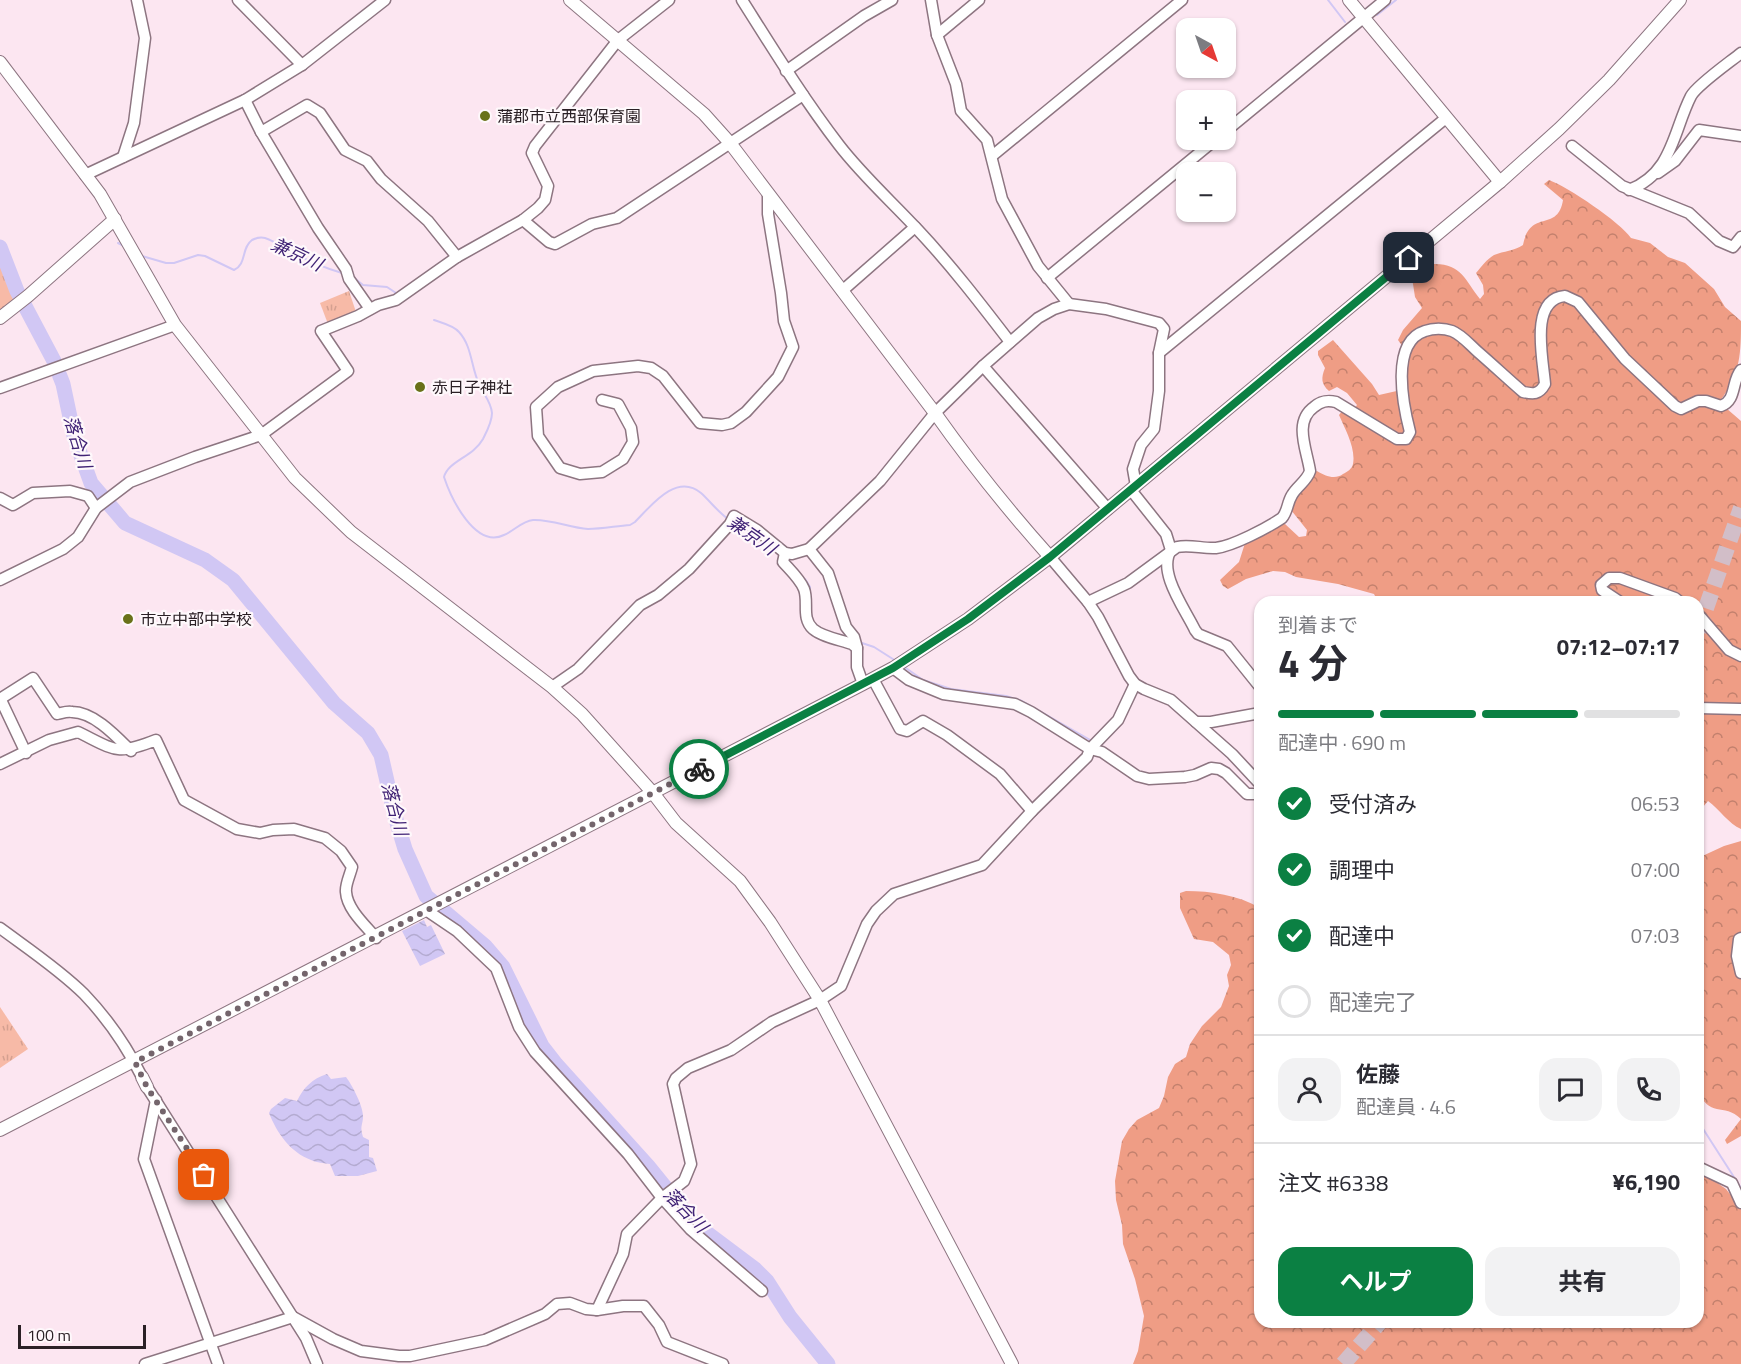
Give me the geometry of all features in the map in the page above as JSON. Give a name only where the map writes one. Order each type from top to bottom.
[{"type":"street","points":[[123,157],[134,123],[145,38],[137,0]]},
{"type":"street","points":[[238,0],[302,65]]},
{"type":"street","points":[[85,175],[245,100],[302,65],[386,0]]},
{"type":"street","points":[[570,0],[704,114],[729,143],[966,457],[1008,510],[1088,602],[1135,684],[1171,700],[1232,754],[1254,778]]},
{"type":"street","points":[[0,580],[63,549],[78,537],[97,507],[130,482],[261,435],[348,371],[321,332],[378,305],[396,300],[457,257],[523,220],[538,208],[545,200],[547,181],[532,153],[535,146],[618,40],[669,0]]},
{"type":"street","points":[[742,0],[786,71],[840,146],[886,199],[947,262],[1010,342]]},
{"type":"street","points":[[786,71],[864,16],[892,0]]},
{"type":"street","points":[[931,0],[937,35],[956,84],[961,111],[987,140],[1002,199],[1038,266],[1069,304]]},
{"type":"street","points":[[937,35],[979,0]]},
{"type":"street","points":[[992,156],[1182,0]]},
{"type":"street","points":[[1349,0],[1500,182]]},
{"type":"street","points":[[1236,123],[1385,0]]},
{"type":"street","points":[[0,1130],[376,938],[444,900],[868,682],[897,666],[968,619],[1050,557],[1500,182],[1609,80],[1680,0]]},
{"type":"street","points":[[1650,178],[1669,154],[1692,93],[1741,53]]},
{"type":"street","points":[[0,62],[100,194],[175,325],[295,478],[351,532],[552,687],[582,714],[676,823],[740,881],[770,922],[820,1000],[1012,1364]]},
{"type":"street","points":[[523,220],[549,242],[555,244],[592,224],[617,218],[803,95]]},
{"type":"street","points":[[245,100],[261,132],[318,228],[370,309]]},
{"type":"street","points":[[261,132],[307,105],[320,113],[345,150],[367,161],[381,179],[428,221],[457,257]]},
{"type":"street","points":[[1159,353],[1446,118]]},
{"type":"street","points":[[1629,189],[1640,185],[1675,161],[1699,130],[1741,136]]},
{"type":"street","points":[[1572,146],[1622,186],[1689,213],[1719,241],[1733,247],[1741,237]]},
{"type":"street","points":[[1047,278],[1203,150]]},
{"type":"street","points":[[602,400],[618,404],[632,428],[633,442],[623,459],[602,472],[580,474],[560,468],[538,436],[536,407],[558,387],[593,371],[638,366],[651,368],[671,384],[700,423],[722,425],[731,423],[746,412],[778,376],[793,347],[784,321],[768,214],[768,193]]},
{"type":"street","points":[[0,318],[115,219]]},
{"type":"street","points":[[842,291],[915,227]]},
{"type":"street","points":[[1088,602],[1128,583],[1171,550],[1187,545],[1214,548],[1224,546],[1282,518],[1291,496],[1308,477],[1310,471],[1302,434],[1303,422],[1306,415],[1319,403],[1328,400],[1336,402],[1397,439],[1406,439],[1410,432],[1404,406],[1402,361],[1406,346],[1420,333],[1427,330],[1444,329],[1459,335],[1523,392],[1538,393],[1545,384],[1542,314],[1552,300],[1565,296],[1578,302],[1625,359],[1681,409],[1698,401],[1721,406],[1726,404],[1731,398],[1737,375],[1741,370]]},
{"type":"street","points":[[784,556],[809,549],[880,481],[935,413],[983,366],[1038,318],[1069,304],[1106,309],[1159,322],[1164,329],[1159,353],[1159,391],[1154,429],[1141,445],[1133,469],[1133,488],[1166,534],[1171,550]]},
{"type":"street","points":[[0,388],[175,325]]},
{"type":"street","points":[[983,366],[1108,509]]},
{"type":"street","points":[[0,498],[13,505],[33,493],[70,491],[88,496],[97,507]]},
{"type":"street","points":[[552,687],[578,669],[640,605],[658,595],[689,569],[734,516],[751,526],[784,556],[803,587],[809,625],[815,631],[852,644],[855,643]]},
{"type":"street","points":[[809,549],[828,573],[846,627],[855,643],[857,668],[900,729],[907,731],[923,721],[947,735],[1000,774],[1032,811]]},
{"type":"street","points":[[1171,550],[1166,557],[1167,573],[1195,630],[1198,634],[1227,646],[1254,680]]},
{"type":"street","points":[[1611,596],[1602,590],[1601,585],[1609,578],[1620,578],[1670,596]]},
{"type":"street","points":[[1704,621],[1729,650],[1741,656]]},
{"type":"street","points":[[897,666],[909,680],[943,694],[1015,704],[1094,745],[1123,767],[1143,778],[1185,777],[1211,768],[1220,769],[1247,794],[1254,794]]},
{"type":"street","points":[[26,753],[0,699],[33,678],[57,714],[72,712],[83,714],[110,731],[131,751]]},
{"type":"street","points":[[597,1310],[623,1254],[627,1234],[663,1197],[684,1181],[691,1164],[674,1084],[676,1078],[688,1068],[731,1050],[772,1022],[820,1000],[841,986],[867,924],[876,911],[894,894],[982,865],[1087,757],[1094,745],[1118,720],[1135,684]]},
{"type":"street","points":[[1704,708],[1741,709]]},
{"type":"street","points":[[1196,722],[1211,722],[1254,714]]},
{"type":"street","points":[[0,764],[49,740],[78,732],[114,750],[131,751],[156,740],[184,800],[237,829],[260,833],[273,830],[294,830],[325,838],[341,851],[352,867],[345,890],[348,900],[356,914],[376,938]]},
{"type":"street","points":[[428,909],[457,931],[496,968],[519,1027],[535,1052],[628,1154],[690,1229],[762,1291]]},
{"type":"street","points":[[0,928],[83,993],[109,1025],[135,1062],[144,1082],[306,1338],[317,1364]]},
{"type":"street","points":[[1741,938],[1737,956],[1741,973]]},
{"type":"street","points":[[156,1100],[144,1159],[218,1364]]},
{"type":"street","points":[[1704,1170],[1732,1183],[1741,1203]]},
{"type":"street","points":[[145,1364],[293,1317],[361,1351],[412,1360],[485,1340],[545,1314],[557,1304],[570,1303],[585,1309],[597,1310],[644,1306],[656,1320],[667,1342],[723,1364]]},
{"type":"green space","points":[[1549,180],[1593,206],[1616,223],[1631,238],[1650,243],[1668,257],[1685,263],[1714,289],[1725,307],[1741,321],[1741,343],[1736,372],[1720,401],[1683,407],[1637,368],[1580,300],[1547,301],[1542,383],[1531,392],[1446,327],[1403,347],[1398,340],[1403,330],[1422,308],[1415,297],[1411,271],[1426,264],[1450,266],[1466,279],[1480,299],[1484,294],[1483,285],[1476,273],[1484,263],[1494,255],[1523,245],[1532,227],[1556,216],[1560,210],[1563,200],[1544,184]]},
{"type":"green space","points":[[0,246],[17,299],[0,311]]},
{"type":"green space","points":[[349,291],[356,312],[328,324],[320,303]]},
{"type":"green space","points":[[1568,299],[1671,407],[1696,404],[1726,408],[1741,421],[1741,829],[1732,824],[1708,801],[1704,806],[1704,596],[1375,596],[1338,584],[1296,577],[1285,572],[1273,571],[1246,579],[1228,589],[1220,580],[1239,562],[1246,540],[1279,523],[1285,524],[1299,537],[1306,536],[1307,530],[1291,510],[1292,499],[1313,473],[1317,471],[1327,476],[1337,477],[1348,471],[1353,464],[1351,445],[1339,415],[1343,410],[1406,442],[1408,414],[1405,361],[1414,341],[1431,331],[1456,337],[1521,394],[1540,396],[1543,326],[1549,306]]},
{"type":"green space","points":[[1333,340],[1379,395],[1401,390],[1407,432],[1399,437],[1354,409],[1357,405],[1347,393],[1337,387],[1329,391],[1324,386],[1322,381],[1325,368],[1318,351]]},
{"type":"green space","points":[[1741,841],[1741,1119],[1729,1111],[1712,1107],[1704,1100],[1704,855]]},
{"type":"green space","points":[[1186,891],[1224,895],[1254,905],[1254,1328],[1704,1328],[1704,1173],[1726,1189],[1741,1208],[1741,1364],[1133,1364],[1138,1351],[1144,1316],[1123,1244],[1122,1225],[1116,1200],[1115,1181],[1122,1141],[1137,1120],[1159,1108],[1168,1077],[1175,1064],[1186,1057],[1190,1044],[1202,1026],[1221,1007],[1229,986],[1227,975],[1231,965],[1229,955],[1213,942],[1194,939],[1180,908],[1180,893]]},
{"type":"green space","points":[[0,1007],[28,1049],[0,1068]]},
{"type":"green space","points":[[1741,1119],[1741,1136],[1727,1144],[1725,1140]]},
{"type":"water","points":[[424,920],[427,927],[431,925],[445,954],[420,966],[402,931]]},
{"type":"water","points":[[327,1074],[331,1079],[346,1077],[360,1102],[363,1113],[361,1129],[363,1137],[369,1140],[369,1157],[373,1158],[377,1171],[358,1176],[335,1176],[330,1164],[303,1157],[291,1147],[280,1135],[272,1120],[269,1113],[271,1109],[285,1098],[297,1101],[309,1084]]},
{"type":"waterway","points":[[1328,0],[1345,22]]},
{"type":"waterway","points":[[1377,15],[1396,0]]},
{"type":"waterway","name":"兼京川","points":[[142,256],[166,263],[174,263],[198,255],[205,256],[234,270],[241,264],[249,243],[254,239],[263,238],[312,262],[342,273]]},
{"type":"waterway","name":"兼京川","points":[[118,243],[124,246]]},
{"type":"waterway","name":"落合川","points":[[0,247],[17,291],[54,361],[63,384],[74,436],[91,483],[125,523],[205,560],[233,580],[334,703],[368,733],[381,755],[405,849],[426,896],[485,946],[503,967],[542,1046],[556,1064],[648,1166],[695,1224],[755,1269],[767,1281],[790,1317],[828,1364]]},
{"type":"waterway","name":"兼京川","points":[[353,277],[363,285],[387,287],[399,295]]},
{"type":"waterway","name":"兼京川","points":[[434,320],[454,328],[463,338],[469,350],[476,377],[489,401],[492,413],[489,426],[479,445],[450,467],[444,477],[458,508],[474,528],[483,535],[493,537],[504,535],[525,522],[533,520],[588,529],[630,525],[664,494],[682,487],[692,488],[701,493],[728,519]]},
{"type":"waterway","name":"兼京川","points":[[805,579],[810,587],[810,593]]},
{"type":"waterway","name":"兼京川","points":[[859,642],[874,647],[896,661]]},
{"type":"waterway","name":"兼京川","points":[[903,666],[923,680],[951,689],[1006,696],[1022,701],[1092,741]]},
{"type":"waterway","name":"兼京川","points":[[1219,764],[1229,769]]},
{"type":"waterway","name":"兼京川","points":[[1704,1130],[1741,1188]]},
{"type":"tunnel","points":[[1704,614],[1741,508]]},
{"type":"tunnel","points":[[1343,1364],[1375,1328]]},
{"type":"way so far","points":[[204,1175],[147,1087],[135,1062],[699,769]]},
{"type":"place","name":"蒲郡市立西部保育園","points":[[485,116]]},
{"type":"place","name":"赤日子神社","points":[[420,387]]},
{"type":"place","name":"市立中部中学校","points":[[128,619]]},
{"type":"route","points":[[699,769],[893,668],[968,619],[1050,557],[1409,258]]}]
